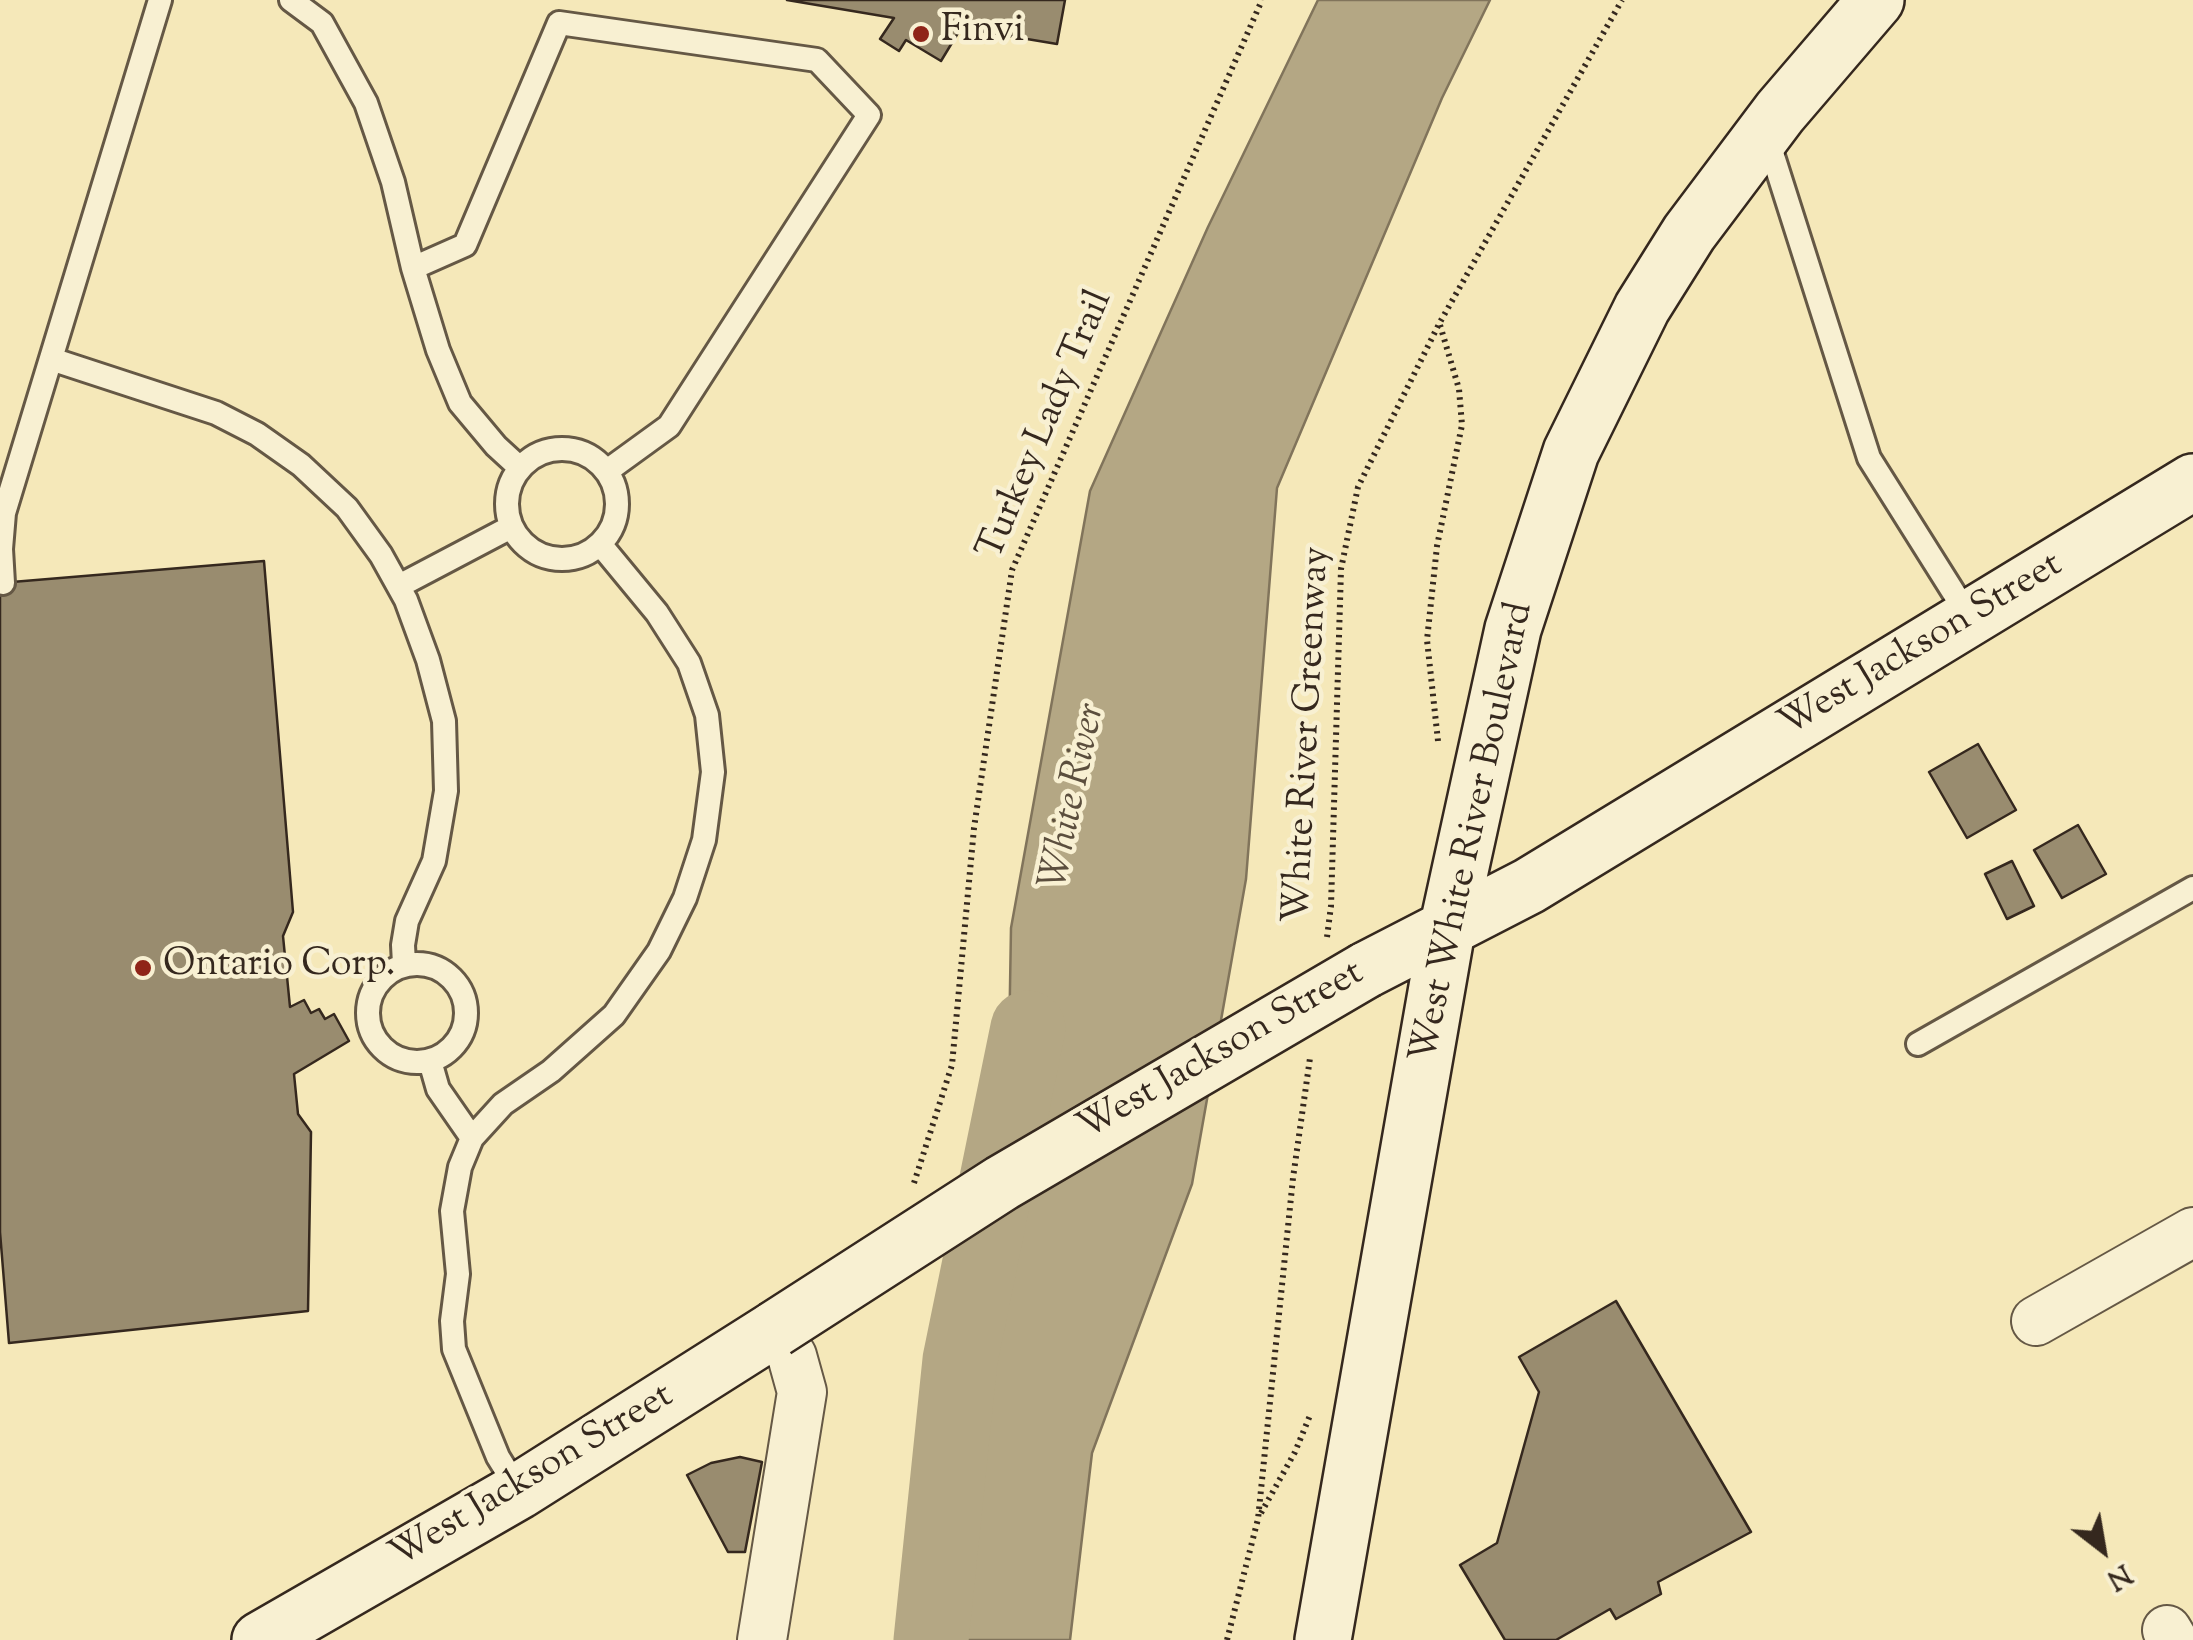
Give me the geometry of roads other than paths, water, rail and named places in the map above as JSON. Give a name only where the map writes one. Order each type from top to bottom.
[{"type":"main road","name":"West White River Boulevard","points":[[1324,1640],[1447,930],[1514,629],[1571,452],[1642,308],[1689,233],[1765,131],[1876,0]]},
{"type":"main road","name":"West Jackson Street","points":[[260,1640],[519,1491],[1346,958],[1406,946],[1447,930],[1529,886],[2193,482]]},
{"type":"street","points":[[2036,1321],[2193,1232]]},
{"type":"street","points":[[762,1640],[802,1392],[792,1356],[775,1329]]},
{"type":"lane","points":[[3,583],[0,548],[4,513],[160,0]]},
{"type":"lane","points":[[292,0],[322,23],[366,103],[393,182],[438,350],[460,403],[520,468]]},
{"type":"lane","points":[[413,268],[464,245],[559,23],[818,60],[869,116],[669,426],[607,471]]},
{"type":"lane","points":[[1765,131],[1869,458],[1970,618]]},
{"type":"lane","points":[[51,359],[216,413],[257,434],[301,464],[348,508],[381,555],[428,660],[444,721],[446,791],[434,861],[408,921],[404,964]]},
{"type":"lane","points":[[564,448],[596,460],[607,471],[616,488],[618,506],[615,523],[600,544],[577,558],[560,560],[543,557],[528,548],[512,527],[506,503],[509,485],[530,458],[564,448]]},
{"type":"lane","points":[[398,586],[512,527]]},
{"type":"lane","points":[[519,1491],[498,1457],[454,1349],[452,1321],[458,1274],[452,1212],[460,1168],[472,1138],[503,1104],[551,1071],[614,1015],[668,933],[685,898],[704,840],[713,772],[707,715],[689,663],[657,613],[600,544]]},
{"type":"lane","points":[[1918,1044],[2193,888]]},
{"type":"lane","points":[[422,963],[438,968],[453,978],[464,998],[466,1026],[458,1042],[446,1054],[430,1061],[396,1058],[372,1034],[367,1017],[376,984],[404,964],[422,963]]},
{"type":"lane","points":[[430,1061],[438,1090],[472,1138]]},
{"type":"water","points":[[1318,0],[1490,0],[1442,98],[1277,488],[1246,879],[1192,1184],[1092,1453],[1070,1640],[897,1640],[917,1473],[1005,1282],[1011,928],[1090,491],[1208,227]]},
{"type":"waterway","name":"White River","points":[[931,1640],[960,1360],[1028,1028]]},
{"type":"place","name":"Finvi","points":[[921,34]]},
{"type":"place","name":"Ontario Corp.","points":[[143,968]]}]
